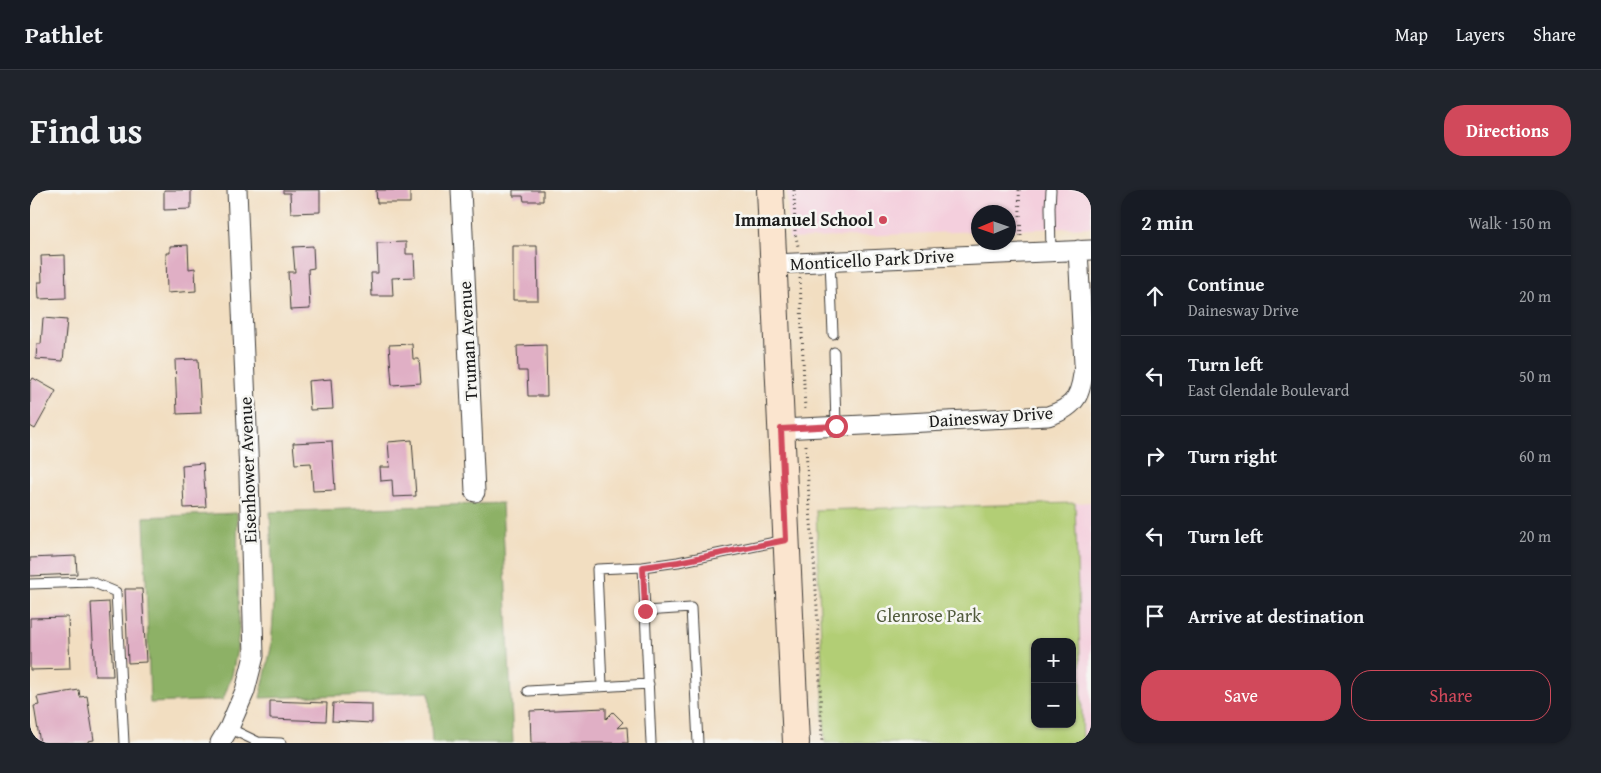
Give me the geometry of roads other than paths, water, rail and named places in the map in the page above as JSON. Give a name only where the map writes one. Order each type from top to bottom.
[{"type":"street","name":"Eisenhower Avenue","points":[[224,736],[245,691],[254,656],[238,190]]},
{"type":"street","name":"Truman Avenue","points":[[461,190],[475,492]]},
{"type":"street","points":[[770,190],[774,264],[793,428],[786,540],[796,743]]},
{"type":"street","name":"Monticello Park Drive","points":[[774,264],[1084,250]]},
{"type":"street","name":"Dainesway Drive","points":[[793,428],[1048,416],[1062,412],[1073,403],[1080,392],[1083,381],[1084,250]]},
{"type":"lane","points":[[1051,190],[1051,252]]},
{"type":"lane","points":[[830,261],[833,334]]},
{"type":"lane","points":[[834,352],[836,426]]},
{"type":"lane","points":[[602,686],[597,569],[643,567],[678,562],[786,540]]},
{"type":"lane","points":[[643,567],[651,743]]},
{"type":"lane","points":[[30,584],[92,582],[116,592],[124,743]]},
{"type":"lane","points":[[645,611],[691,608],[698,743]]},
{"type":"lane","points":[[528,691],[649,684]]},
{"type":"lane","points":[[224,736],[258,742],[282,743]]},
{"type":"place","name":"Immanuel School","points":[[883,220]]},
{"type":"park label","name":"Glenrose Park","points":[[929,616]]}]
